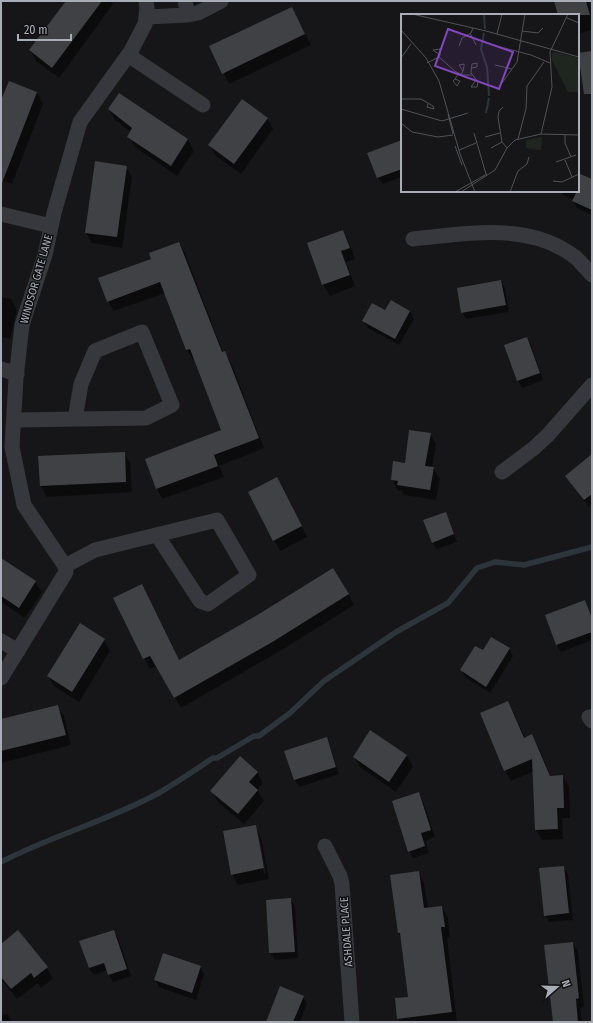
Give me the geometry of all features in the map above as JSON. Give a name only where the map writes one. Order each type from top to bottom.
[{"type":"street","name":"WINDSOR GATE LANE","points":[[65,566],[24,505],[12,447],[22,325],[45,255],[51,226],[80,122],[128,55],[145,24],[147,8],[146,1]]},
{"type":"street","points":[[146,17],[186,8],[198,13],[220,1]]},
{"type":"street","points":[[128,55],[203,105]]},
{"type":"street","points":[[1,214],[51,226]]},
{"type":"street","points":[[414,239],[501,232],[526,235],[538,238],[561,248],[574,257],[592,275]]},
{"type":"street","points":[[14,420],[146,418],[172,405],[142,332],[95,351],[81,384],[75,419]]},
{"type":"street","points":[[1,369],[17,374]]},
{"type":"street","points":[[502,472],[534,448],[548,435],[592,385]]},
{"type":"street","points":[[1,678],[66,572],[65,566],[95,550],[217,520],[249,575],[208,604],[200,601],[157,535]]},
{"type":"street","points":[[1,641],[18,650]]},
{"type":"street","name":"ASHDALE PLACE","points":[[326,846],[340,876],[342,884],[352,1022]]},
{"type":"building","points":[[66,1],[102,1],[52,68],[29,50]]},
{"type":"building","points":[[554,1],[586,1],[590,15],[579,14],[558,14]]},
{"type":"building","points":[[292,7],[305,34],[222,74],[209,46]]},
{"type":"building","points":[[592,51],[592,94],[584,94],[579,53]]},
{"type":"building","points":[[9,81],[37,92],[1,183],[1,100]]},
{"type":"building","points":[[119,93],[188,139],[171,166],[127,137],[132,128],[108,109]]},
{"type":"building","points":[[242,99],[268,118],[234,164],[208,145]]},
{"type":"building","points":[[401,140],[401,169],[377,178],[367,153]]},
{"type":"building","points":[[95,161],[127,166],[117,237],[85,233]]},
{"type":"building","points":[[579,173],[592,179],[592,210],[572,201],[576,192],[579,192]]},
{"type":"building","points":[[343,230],[350,248],[341,251],[350,275],[322,285],[307,243]]},
{"type":"building","points":[[179,242],[222,352],[225,351],[259,438],[214,455],[218,466],[156,489],[145,459],[221,430],[190,349],[186,350],[160,282],[107,302],[98,278],[151,259],[149,253]]},
{"type":"building","points":[[501,280],[506,305],[461,313],[457,288]]},
{"type":"building","points":[[391,300],[410,311],[395,339],[362,321],[372,303],[385,310]]},
{"type":"building","points":[[527,337],[540,373],[517,381],[504,345]]},
{"type":"building","points":[[409,430],[431,433],[425,466],[434,467],[430,490],[397,485],[398,481],[391,480],[393,461],[405,463]]},
{"type":"building","points":[[125,452],[126,482],[40,486],[38,456]]},
{"type":"building","points":[[592,454],[592,494],[584,500],[565,476]]},
{"type":"building","points":[[277,477],[302,526],[273,541],[248,492]]},
{"type":"building","points":[[446,512],[454,534],[432,543],[423,520]]},
{"type":"building","points":[[1,558],[36,581],[19,608],[1,596]]},
{"type":"building","points":[[333,568],[349,594],[274,641],[174,698],[150,656],[143,659],[113,598],[142,584],[179,660],[259,614]]},
{"type":"building","points":[[585,600],[592,618],[592,632],[556,645],[545,615]]},
{"type":"building","points":[[80,623],[105,639],[72,692],[47,676]]},
{"type":"building","points":[[491,637],[510,648],[486,687],[460,670],[475,646],[483,650]]},
{"type":"building","points":[[508,701],[524,738],[532,734],[550,776],[563,775],[564,808],[557,808],[558,829],[535,830],[532,759],[504,771],[480,713]]},
{"type":"building","points":[[58,705],[66,735],[1,751],[1,719]]},
{"type":"building","points":[[370,730],[407,755],[389,782],[353,757]]},
{"type":"building","points":[[327,737],[336,767],[294,780],[284,751]]},
{"type":"building","points":[[240,756],[258,772],[249,782],[258,790],[238,814],[210,791]]},
{"type":"building","points":[[419,792],[431,830],[421,833],[425,846],[408,852],[392,801]]},
{"type":"building","points":[[256,825],[264,868],[231,875],[223,831]]},
{"type":"building","points":[[564,866],[569,913],[544,916],[539,868]]},
{"type":"building","points":[[419,871],[424,908],[442,906],[445,927],[441,927],[452,1012],[397,1019],[395,998],[408,997],[400,933],[398,933],[390,875]]},
{"type":"building","points":[[291,898],[295,952],[269,953],[266,900]]},
{"type":"building","points":[[18,930],[48,967],[34,978],[31,973],[11,989],[1,977],[1,944]]},
{"type":"building","points":[[114,930],[127,969],[108,975],[104,963],[89,968],[79,941]]},
{"type":"building","points":[[573,942],[579,998],[576,999],[578,1022],[553,1022],[544,945]]},
{"type":"building","points":[[163,953],[201,966],[192,993],[154,980]]},
{"type":"building","points":[[280,986],[304,996],[293,1022],[266,1022]]},
{"type":"waterway","points":[[1,862],[39,844],[138,804],[164,790],[213,758],[217,758],[254,736],[259,736],[290,713],[324,681],[396,632],[448,603],[477,568],[495,562],[524,565],[592,547]]}]
